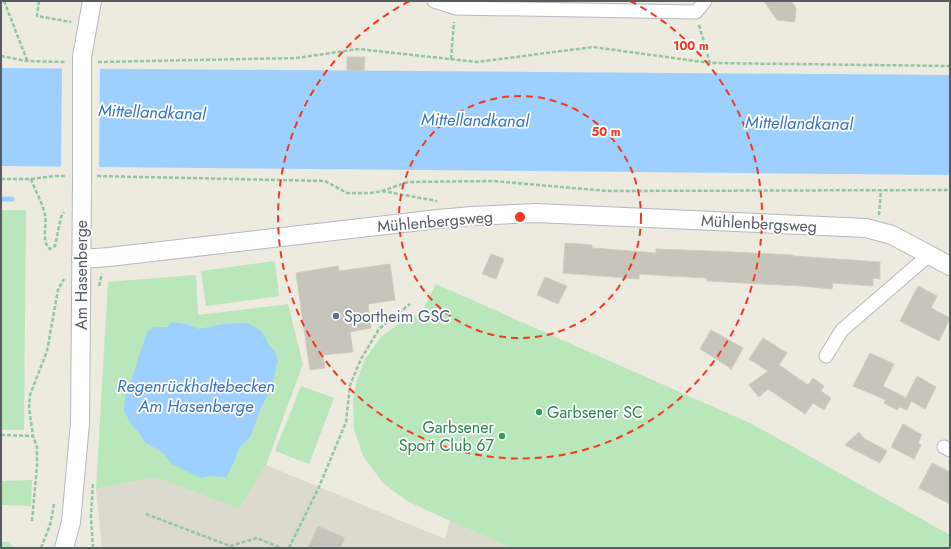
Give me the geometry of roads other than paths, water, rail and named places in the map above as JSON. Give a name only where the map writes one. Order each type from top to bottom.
[{"type":"street","name":"Am Hasenberge","points":[[64,548],[70,522],[80,423],[82,57],[92,1]]},
{"type":"street","points":[[434,1],[456,8],[696,12],[705,1]]},
{"type":"street","name":"Mühlenbergsweg","points":[[81,259],[472,216],[536,214],[866,228],[892,235],[950,266]]},
{"type":"street","points":[[826,356],[842,330],[929,255]]},
{"type":"water","name":"Mittellandkanal","points":[[1,68],[950,75],[950,175],[1,166]]},
{"type":"water","name":"Regenrückhaltebecken Am Hasenberge","points":[[171,322],[185,324],[199,329],[224,324],[248,323],[262,332],[269,345],[274,350],[278,360],[271,390],[261,407],[250,437],[240,447],[227,477],[211,476],[201,478],[172,464],[163,453],[145,442],[131,424],[124,411],[126,389],[132,378],[147,332],[154,327],[167,327]]},
{"type":"waterway","points":[[1,199],[12,199]]},
{"type":"place","name":"Sportheim GSC","points":[[336,316]]},
{"type":"place","name":"Garbsener SC","points":[[539,412]]},
{"type":"place","name":"Garbsener Sport Club 67","points":[[502,436]]}]
